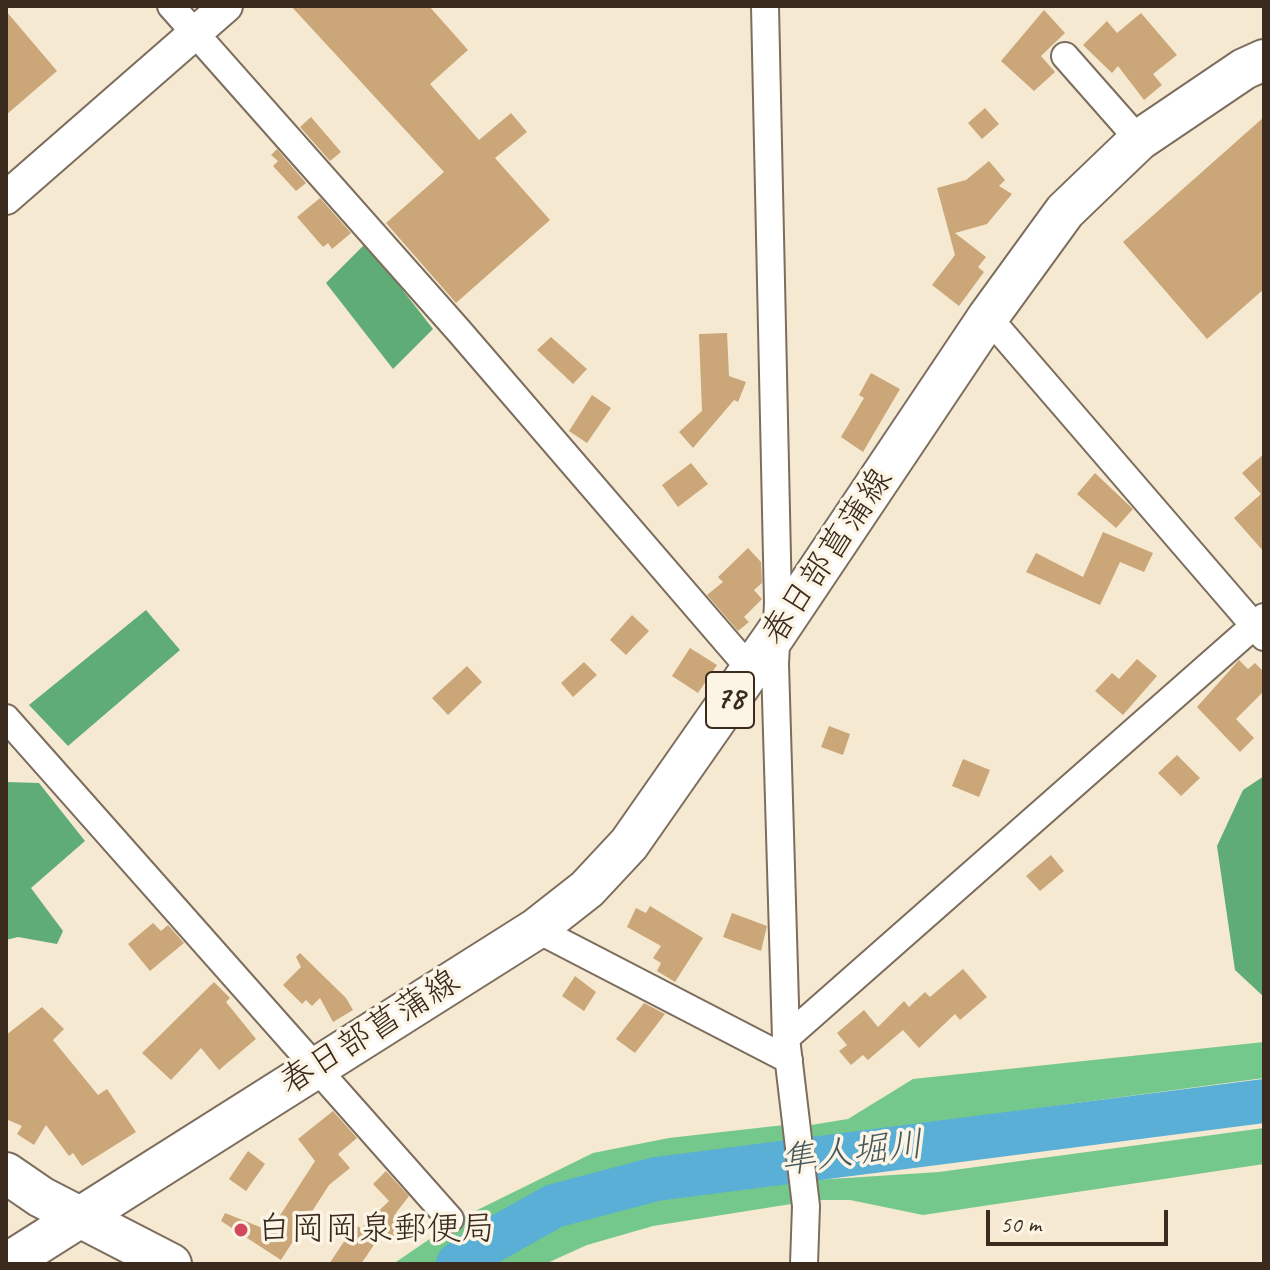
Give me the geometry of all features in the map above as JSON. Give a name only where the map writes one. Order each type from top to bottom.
[{"type":"main road","name":"春日部菖蒲線","points":[[6,1264],[536,929],[587,889],[629,844],[775,635],[988,317],[1065,211],[1139,140],[1244,69],[1264,60]]},
{"type":"main road","points":[[6,1173],[77,1217],[171,1264]]},
{"type":"street","points":[[171,6],[459,331],[751,670]]},
{"type":"street","points":[[6,198],[226,6]]},
{"type":"street","points":[[765,6],[778,603],[775,635],[787,1049],[806,1206],[804,1264]]},
{"type":"street","points":[[1065,56],[1139,140]]},
{"type":"street","points":[[787,1049],[1260,627],[988,317]]},
{"type":"street","points":[[6,718],[450,1219]]},
{"type":"street","points":[[536,929],[787,1049]]},
{"type":"green space","points":[[366,243],[433,329],[393,369],[326,283]]},
{"type":"green space","points":[[146,610],[180,650],[68,746],[29,705]]},
{"type":"green space","points":[[1264,776],[1264,997],[1235,970],[1217,846],[1243,790]]},
{"type":"green space","points":[[6,782],[39,783],[85,841],[31,888],[63,931],[57,944],[18,937],[6,940]]},
{"type":"green space","points":[[1264,1042],[1264,1078],[1017,1111],[813,1145],[811,1125],[848,1119],[913,1079]]},
{"type":"green space","points":[[784,1125],[789,1147],[639,1171],[563,1193],[483,1232],[440,1264],[393,1264],[459,1219],[593,1153],[669,1138]]},
{"type":"green space","points":[[1264,1128],[1264,1164],[923,1215],[850,1200],[819,1200],[815,1180],[939,1172]]},
{"type":"green space","points":[[790,1181],[791,1204],[653,1226],[587,1245],[545,1264],[482,1264],[541,1226],[595,1207],[699,1185]]},
{"type":"building","points":[[291,6],[429,6],[468,50],[430,84],[479,140],[511,113],[527,132],[495,158],[550,220],[456,303],[386,223],[444,172]]},
{"type":"building","points":[[1044,10],[1065,33],[1041,56],[1055,72],[1034,91],[1001,61]]},
{"type":"building","points":[[6,11],[57,71],[6,115]]},
{"type":"building","points":[[1141,13],[1177,55],[1153,74],[1162,85],[1144,100],[1118,66],[1112,73],[1083,45],[1107,21],[1117,33]]},
{"type":"building","points":[[985,108],[999,124],[982,139],[968,123]]},
{"type":"building","points":[[311,117],[341,152],[330,161],[300,127]]},
{"type":"building","points":[[1264,117],[1264,289],[1207,339],[1123,242]]},
{"type":"building","points":[[277,149],[306,183],[296,191],[273,166],[278,161],[271,155]]},
{"type":"building","points":[[989,161],[1005,180],[999,186],[1012,194],[987,224],[955,233],[986,257],[978,267],[984,272],[959,306],[932,285],[955,255],[937,188],[966,180]]},
{"type":"building","points":[[320,198],[351,233],[332,249],[328,243],[323,247],[297,217]]},
{"type":"building","points":[[727,333],[729,376],[746,382],[738,402],[734,400],[693,448],[679,432],[702,411],[699,334]]},
{"type":"building","points":[[551,337],[587,369],[573,384],[537,350]]},
{"type":"building","points":[[871,373],[900,389],[863,452],[841,437],[864,398],[859,395]]},
{"type":"building","points":[[592,395],[611,408],[587,443],[569,431]]},
{"type":"building","points":[[1264,454],[1264,552],[1234,518],[1261,494],[1242,473]]},
{"type":"building","points":[[691,463],[708,484],[678,507],[662,485]]},
{"type":"building","points":[[1095,473],[1133,509],[1116,528],[1077,494]]},
{"type":"building","points":[[1103,532],[1153,553],[1144,572],[1120,562],[1100,605],[1026,572],[1036,553],[1083,577]]},
{"type":"building","points":[[748,548],[761,562],[762,583],[754,590],[762,599],[744,617],[749,622],[738,631],[707,595],[723,582],[718,577]]},
{"type":"building","points":[[632,615],[649,631],[626,655],[610,640]]},
{"type":"building","points":[[690,648],[717,665],[698,693],[672,676]]},
{"type":"building","points":[[1137,659],[1157,676],[1123,715],[1095,691],[1112,673],[1119,679]]},
{"type":"building","points":[[1239,660],[1248,669],[1255,663],[1264,672],[1264,691],[1236,719],[1254,738],[1240,752],[1197,707]]},
{"type":"building","points":[[584,662],[597,675],[573,697],[561,683]]},
{"type":"building","points":[[467,666],[482,682],[448,715],[432,698]]},
{"type":"building","points":[[829,726],[850,734],[843,755],[821,747]]},
{"type":"building","points":[[1177,755],[1200,778],[1181,796],[1158,773]]},
{"type":"building","points":[[963,759],[990,770],[979,797],[952,786]]},
{"type":"building","points":[[1051,855],[1064,871],[1040,891],[1026,876]]},
{"type":"building","points":[[650,906],[703,938],[675,982],[657,971],[661,963],[653,958],[661,946],[627,927],[636,908],[646,913]]},
{"type":"building","points":[[732,913],[767,926],[761,951],[723,937]]},
{"type":"building","points":[[153,923],[161,931],[168,925],[184,943],[150,971],[128,944]]},
{"type":"building","points":[[300,953],[346,998],[353,1010],[333,1022],[320,998],[312,1006],[306,1000],[302,1004],[283,985],[301,967],[296,957]]},
{"type":"building","points":[[963,969],[987,997],[960,1020],[955,1014],[919,1048],[903,1030],[868,1060],[863,1055],[851,1065],[839,1051],[847,1045],[837,1033],[864,1010],[878,1027],[904,1001],[909,1007],[925,992],[930,997]]},
{"type":"building","points":[[575,976],[596,992],[584,1011],[562,996]]},
{"type":"building","points":[[214,982],[230,998],[226,1002],[256,1039],[219,1070],[201,1048],[171,1080],[142,1053]]},
{"type":"building","points":[[644,1003],[665,1014],[635,1053],[616,1039]]},
{"type":"building","points":[[42,1007],[64,1029],[53,1040],[98,1095],[107,1089],[136,1132],[82,1166],[73,1153],[69,1156],[46,1125],[34,1145],[17,1134],[22,1126],[6,1119],[6,1035]]},
{"type":"building","points":[[333,1111],[357,1138],[338,1154],[350,1168],[329,1185],[281,1260],[221,1221],[225,1213],[270,1231],[315,1161],[298,1139]]},
{"type":"building","points":[[248,1151],[265,1164],[246,1191],[229,1179]]},
{"type":"building","points":[[386,1171],[409,1196],[396,1213],[409,1228],[394,1242],[384,1230],[361,1264],[329,1264],[355,1225],[361,1228],[389,1201],[373,1184]]},
{"type":"waterway","name":"隼人堀川","points":[[458,1264],[488,1243],[554,1206],[656,1179],[1264,1101]]},
{"type":"place","name":"白岡岡泉郵便局","points":[[241,1230]]}]
